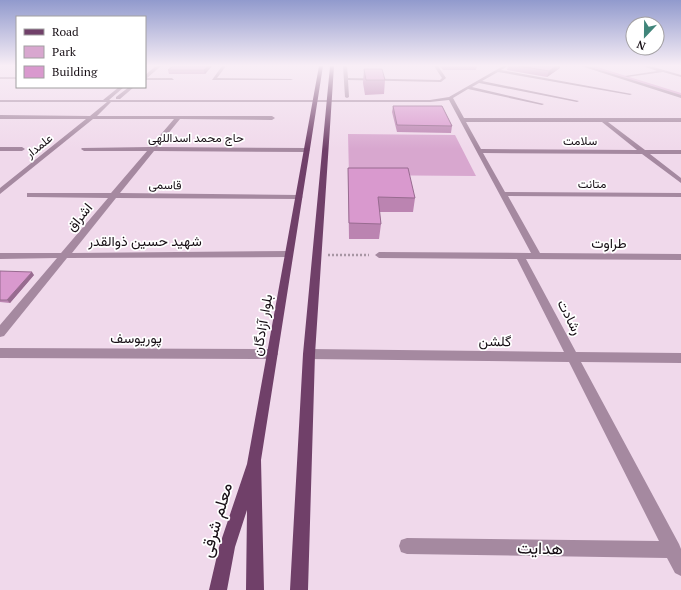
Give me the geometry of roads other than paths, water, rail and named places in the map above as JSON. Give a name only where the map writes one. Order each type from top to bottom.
[{"type":"main road","name":"بلوار آزادگان","points":[[255,590],[254,460],[316,94]]},
{"type":"main road","points":[[299,590],[308,354],[330,94]]},
{"type":"main road","name":"معلم شرقی","points":[[218,590],[227,547],[254,460]]},
{"type":"street","points":[[104,101],[114,94]]},
{"type":"street","name":"علمدار","points":[[0,192],[123,94]]},
{"type":"street","points":[[0,101],[430,101],[450,98],[458,94]]},
{"type":"street","points":[[494,94],[542,104]]},
{"type":"street","points":[[539,94],[578,101]]},
{"type":"street","points":[[667,94],[681,98]]},
{"type":"street","points":[[379,255],[536,256],[450,98]]},
{"type":"street","points":[[0,117],[272,118]]},
{"type":"street","name":"اشراق","points":[[0,333],[178,118]]},
{"type":"street","points":[[461,120],[681,120]]},
{"type":"street","points":[[603,120],[681,181]]},
{"type":"street","points":[[0,149],[22,149]]},
{"type":"street","name":"حاج محمد اسداللهی","points":[[84,149],[307,150]]},
{"type":"street","name":"سلامت","points":[[479,151],[681,152]]},
{"type":"street","name":"متانت","points":[[502,194],[681,195]]},
{"type":"street","name":"قاسمی","points":[[30,195],[299,197]]},
{"type":"street","name":"شهید حسین ذوالقدر","points":[[0,256],[289,254]]},
{"type":"street","name":"رشادت","points":[[520,256],[681,567]]},
{"type":"street","name":"طراوت","points":[[536,256],[681,258]]},
{"type":"street","name":"پوریوسف","points":[[0,353],[272,354]]},
{"type":"street","name":"گلشن","points":[[308,354],[681,358]]},
{"type":"street","name":"هدایت","points":[[407,546],[672,550]]}]
